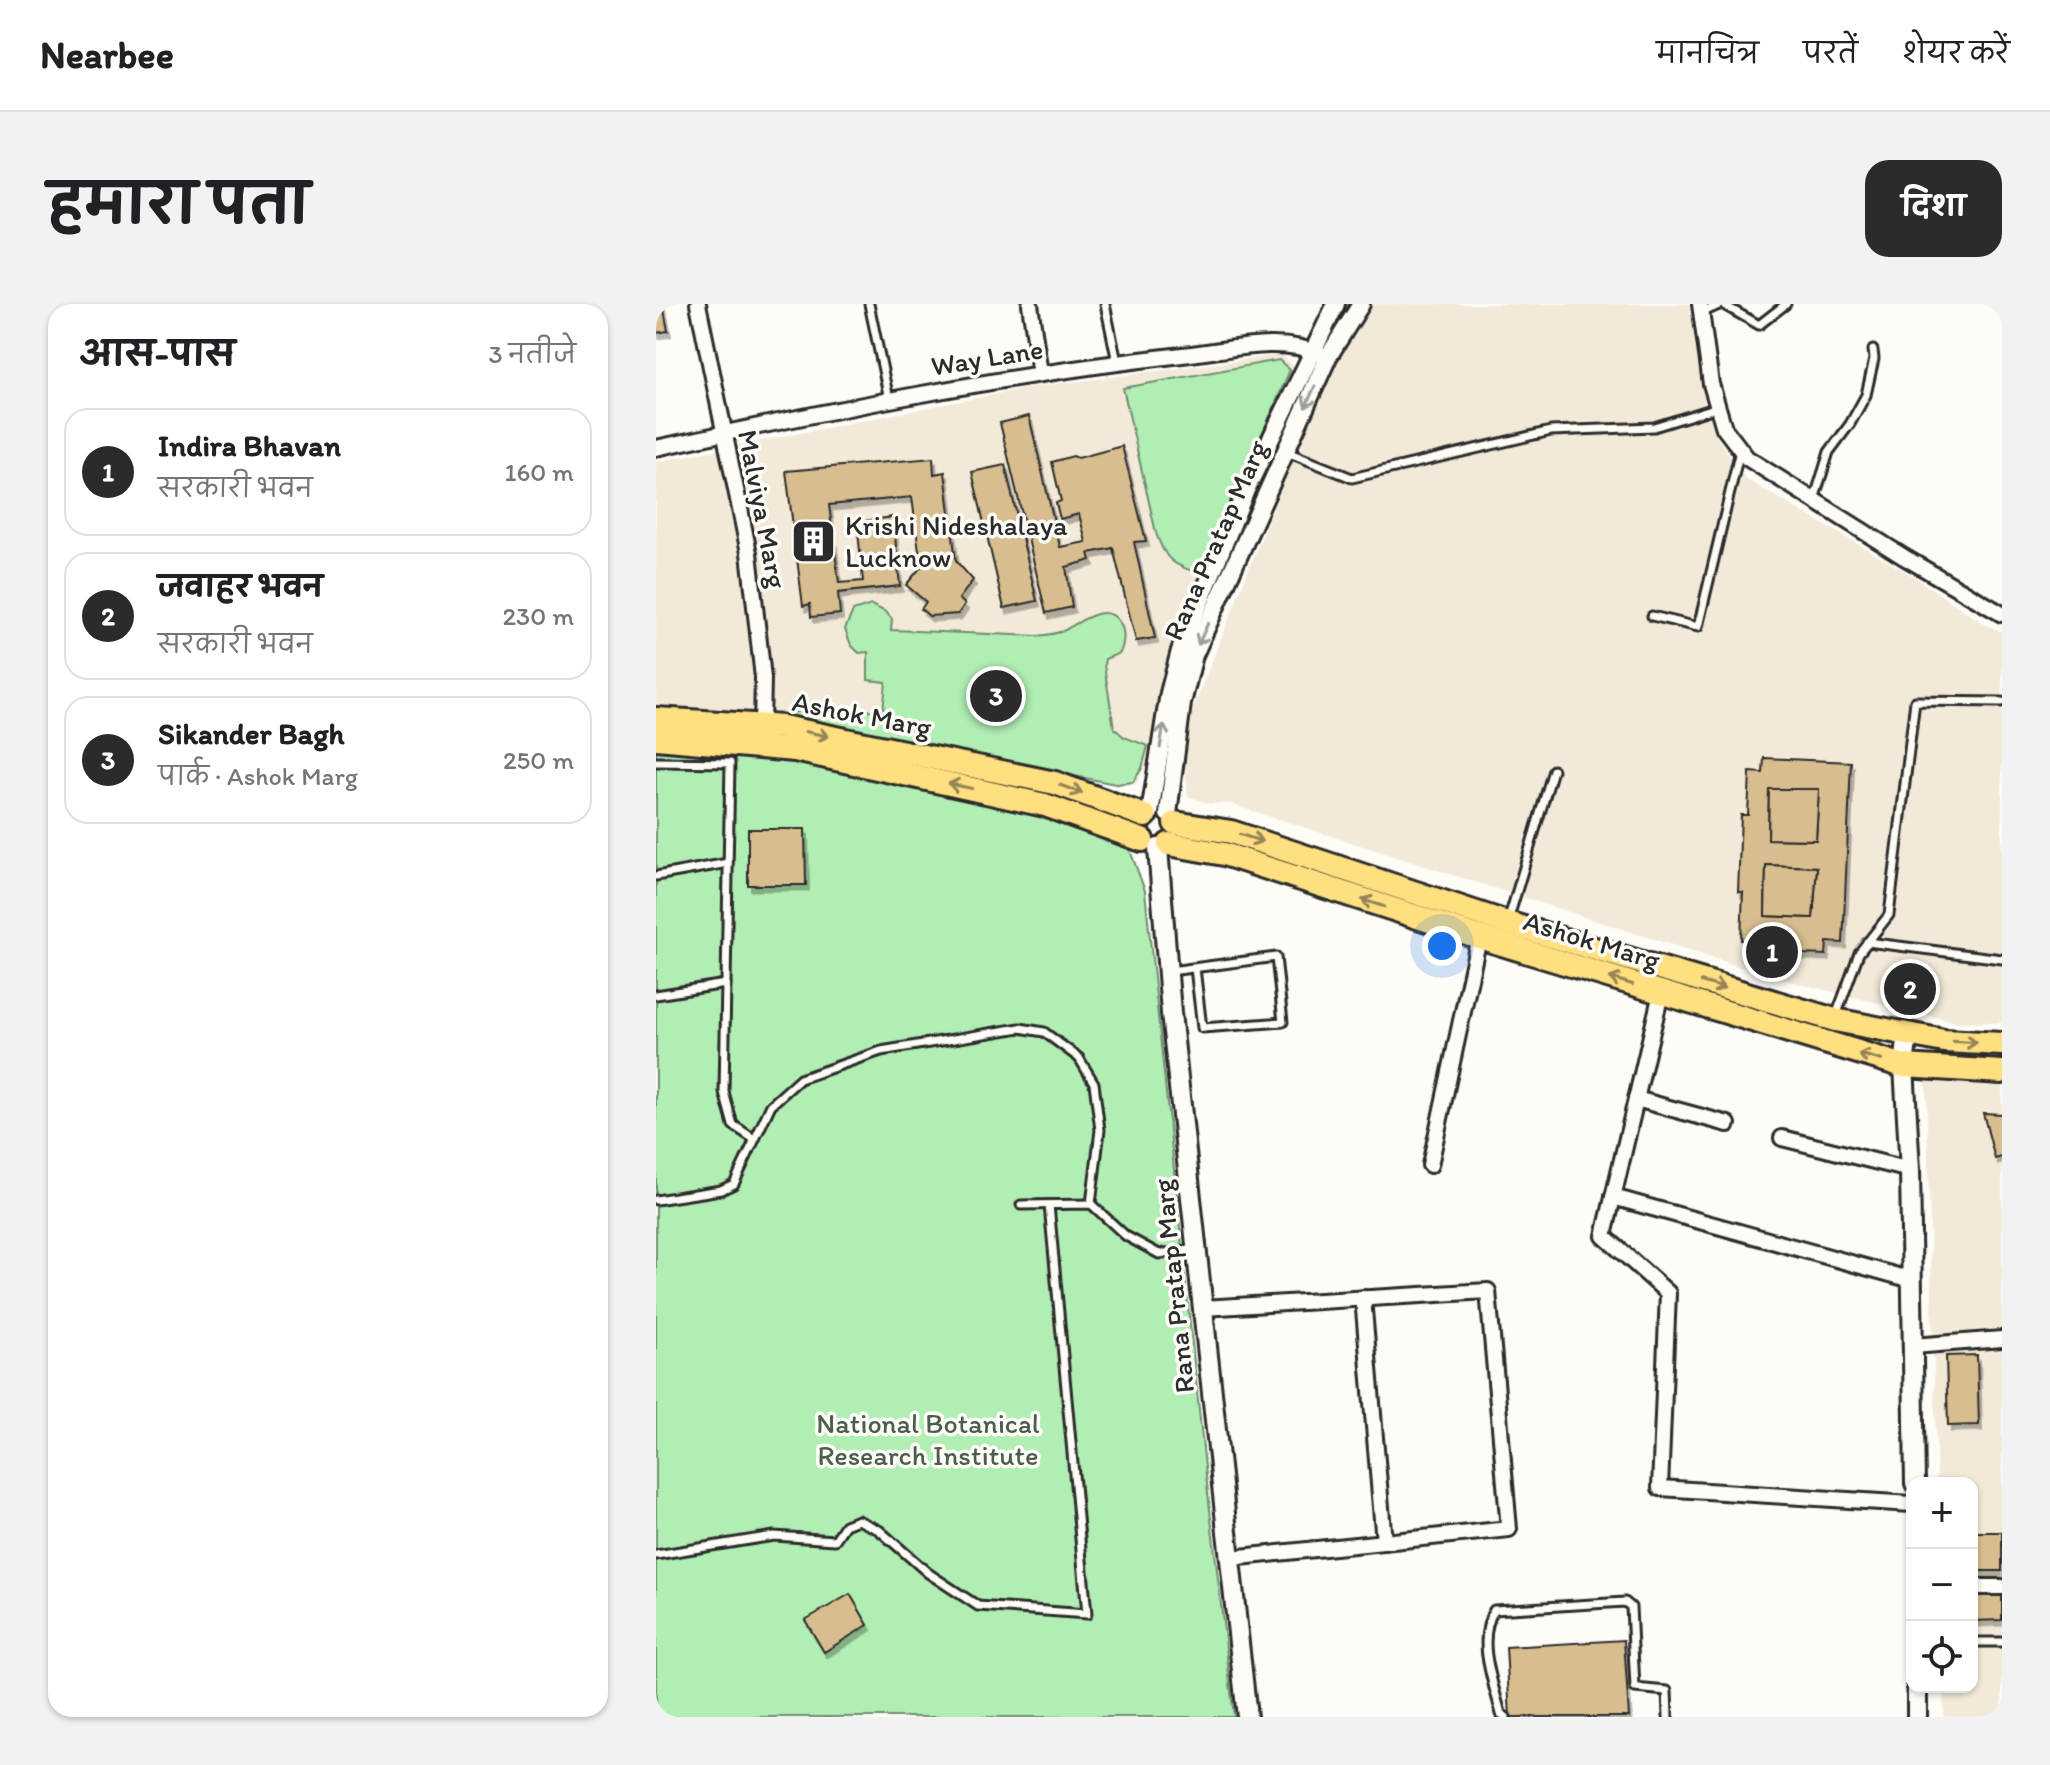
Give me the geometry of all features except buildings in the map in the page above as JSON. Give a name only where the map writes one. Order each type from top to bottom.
[{"type":"main road","name":"Ashok Marg","points":[[656,719],[783,727],[1055,783],[1224,854],[1830,1046],[1904,1066],[2002,1072]]},
{"type":"main road","name":"Ashok Marg","points":[[656,738],[730,753],[795,750],[1158,828],[1231,832],[1507,923],[1835,1020],[1944,1041],[2002,1044]]},
{"type":"main road","name":"Rana Pratap Marg","points":[[1158,828],[1168,971],[1247,1717]]},
{"type":"main road","points":[[1908,1033],[1904,1066],[1910,1170],[1915,1477]]},
{"type":"main road","points":[[1917,1693],[1917,1717]]},
{"type":"street","name":"Malviya Marg","points":[[698,304],[749,553],[763,678],[762,726]]},
{"type":"street","name":"Way Lane","points":[[1030,304],[1040,374]]},
{"type":"street","name":"Rana Pratap Marg","points":[[1158,828],[1194,655],[1285,451],[1336,304]]},
{"type":"street","name":"Rana Pratap Marg","points":[[1158,828],[1169,693],[1180,651],[1246,490],[1321,354],[1361,304]]},
{"type":"street","points":[[1700,309],[1711,384],[1724,428],[1747,458],[1904,557],[2002,614]]},
{"type":"street","name":"Way Lane","points":[[656,448],[889,399],[1117,362],[1282,345],[1321,354]]},
{"type":"street","points":[[1430,1165],[1479,937]]},
{"type":"street","points":[[1661,993],[1604,1236],[1668,1293],[1660,1488],[1906,1504]]},
{"type":"street","points":[[1636,1099],[1728,1124]]},
{"type":"street","points":[[1782,1138],[1910,1170]]},
{"type":"street","points":[[1613,1197],[1912,1280]]},
{"type":"street","points":[[1203,1308],[1488,1291],[1509,1529],[1230,1558]]},
{"type":"street","points":[[1363,1298],[1384,1542]]},
{"type":"street","points":[[1913,1346],[2002,1339]]},
{"type":"street","points":[[1978,1587],[2002,1587]]},
{"type":"lane","points":[[869,304],[889,399]]},
{"type":"lane","points":[[1105,304],[1117,362]]},
{"type":"lane","points":[[1700,309],[1722,304],[1759,325],[1786,304]]},
{"type":"lane","points":[[1814,500],[1829,452],[1866,395],[1873,350]]},
{"type":"lane","points":[[1285,451],[1352,478],[1551,431],[1654,427],[1718,407]]},
{"type":"lane","points":[[1652,616],[1698,627],[1740,449]]},
{"type":"lane","points":[[1830,1046],[1835,1020],[1859,953],[1889,915],[1915,701],[2002,702]]},
{"type":"lane","points":[[656,762],[730,753],[724,1092],[733,1125],[754,1139]]},
{"type":"lane","points":[[1507,923],[1553,770]]},
{"type":"lane","points":[[656,876],[728,863]]},
{"type":"lane","points":[[1867,942],[2002,959]]},
{"type":"lane","points":[[1168,971],[1276,957],[1283,1022],[1202,1028],[1195,968]]},
{"type":"lane","points":[[656,995],[726,984]]},
{"type":"lane","points":[[656,1200],[721,1190],[734,1184],[771,1105],[800,1079],[881,1051],[1020,1028],[1044,1032],[1079,1058],[1094,1083],[1100,1130],[1091,1204]]},
{"type":"lane","points":[[1021,1205],[1091,1204],[1126,1236],[1159,1254],[1197,1249]]},
{"type":"lane","points":[[656,1555],[774,1536],[835,1540],[845,1525],[858,1520],[879,1530],[928,1573],[978,1606],[1087,1614],[1049,1205]]},
{"type":"lane","points":[[1506,1717],[1501,1714],[1485,1640],[1487,1622],[1494,1610],[1625,1602],[1631,1607],[1635,1688],[1667,1691],[1668,1717]]},
{"type":"lane","points":[[1978,1642],[2002,1642]]},
{"type":"shaded area","points":[[1370,304],[1689,304],[1705,396],[1716,436],[1747,480],[2002,632],[2002,1023],[1956,1022],[1772,977],[1231,804],[1207,803],[1188,796],[1185,764],[1192,711],[1290,466],[1340,351]]},
{"type":"shaded area","points":[[1281,355],[1295,367],[1172,646],[1145,768],[1136,784],[1118,786],[779,721],[656,714],[656,462],[1026,388]]},
{"type":"shaded area","points":[[1926,1080],[2002,1084],[2002,1717],[1944,1717],[1943,1693],[1978,1693],[1978,1477],[1937,1477]]},
{"type":"green space","points":[[1279,360],[1290,370],[1201,574],[1171,561],[1156,533],[1123,388]]},
{"type":"green space","points":[[871,605],[886,612],[892,619],[891,630],[1038,636],[1063,631],[1092,615],[1107,613],[1114,616],[1122,627],[1123,642],[1120,653],[1105,659],[1104,665],[1114,728],[1124,737],[1148,746],[1142,768],[1133,782],[1116,784],[779,719],[814,709],[883,711],[886,682],[868,680],[868,652],[859,653],[851,645],[845,629],[853,611]]},
{"type":"green space","name":"National Botanical Research Institute","points":[[656,748],[739,751],[883,778],[1062,815],[1128,845],[1145,891],[1234,1717],[656,1717]]},
{"type":"place","name":"Krishi Nideshalaya Lucknow","points":[[814,541]]},
{"type":"place","name":"Sikander Bagh","points":[[996,696]]},
{"type":"place","name":"Indira Bhavan","points":[[1772,952]]},
{"type":"place","name":"जवाहर भवन","points":[[1910,989]]}]
